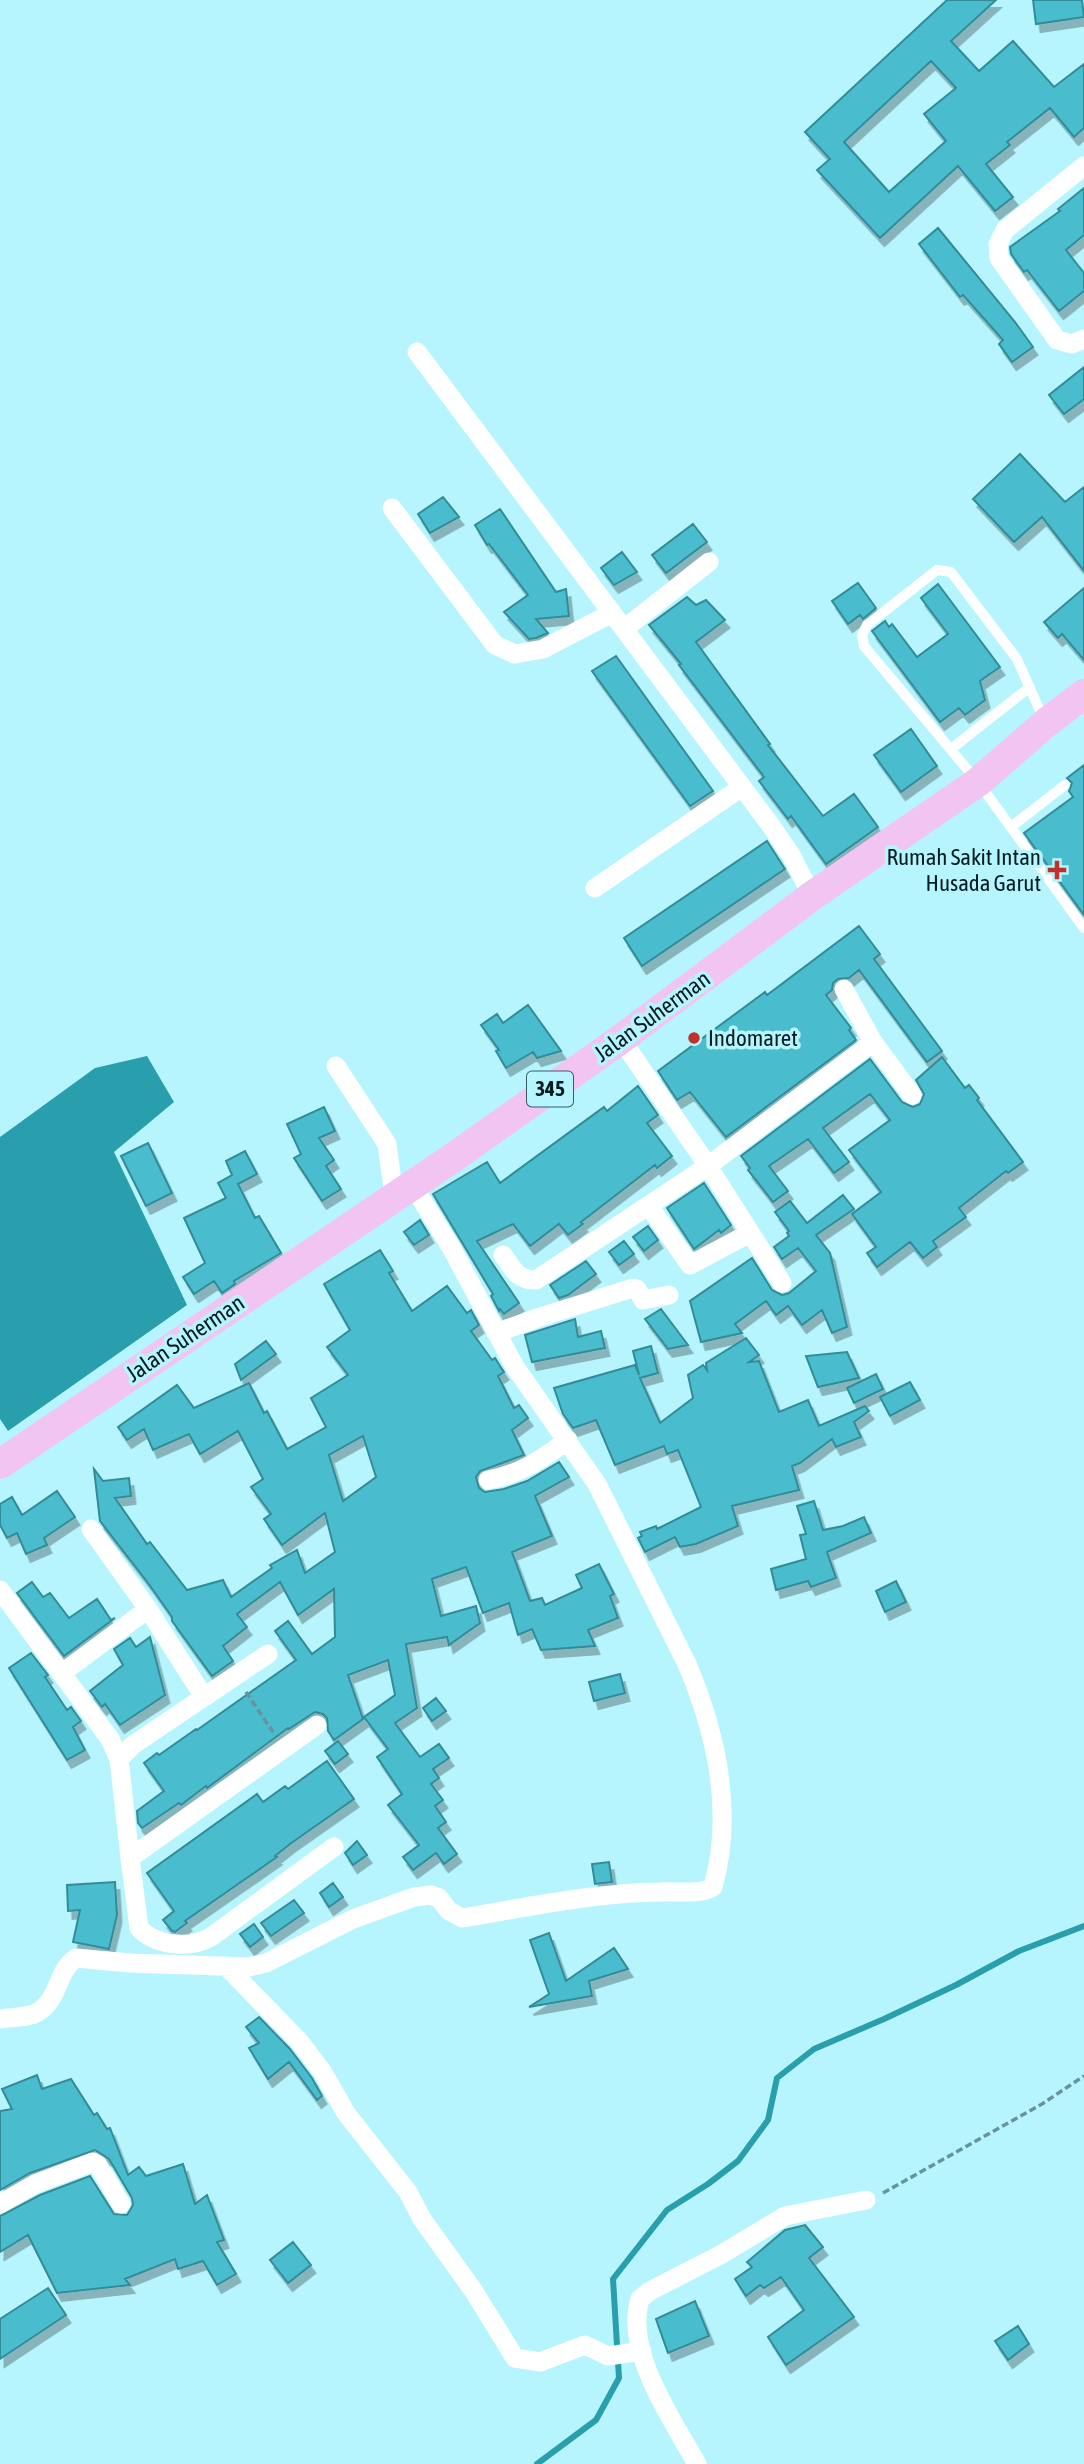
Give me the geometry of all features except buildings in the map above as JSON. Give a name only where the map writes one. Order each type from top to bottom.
[{"type":"main road","name":"Jalan Suherman","points":[[0,1464],[454,1157],[621,1039],[813,896],[978,782],[1084,694]]},
{"type":"street","points":[[1084,166],[1005,230],[998,244],[999,258],[1057,340],[1072,344],[1084,339]]},
{"type":"street","points":[[416,352],[742,787],[791,855],[813,896]]},
{"type":"street","points":[[392,509],[495,645],[515,654],[543,649],[612,613]]},
{"type":"street","points":[[624,629],[709,562]]},
{"type":"street","points":[[595,888],[742,787]]},
{"type":"street","points":[[844,989],[873,1042],[912,1095]]},
{"type":"street","points":[[621,1039],[708,1166],[782,1283]]},
{"type":"street","points":[[503,1255],[518,1276],[526,1281],[536,1280],[708,1166],[873,1042]]},
{"type":"street","points":[[0,2019],[34,2014],[45,2007],[65,1968],[76,1958],[130,1964],[249,1967],[265,1963],[352,1919],[414,1897],[431,1895],[439,1898],[449,1911],[462,1918],[579,1897],[698,1891],[713,1887],[721,1858],[723,1815],[720,1773],[699,1694],[687,1664],[597,1484],[516,1367],[452,1249],[403,1190],[387,1144],[336,1066]]},
{"type":"street","points":[[649,1206],[690,1265],[750,1233]]},
{"type":"street","points":[[496,1334],[633,1287],[643,1300],[668,1295]]},
{"type":"street","points":[[488,1480],[511,1476],[539,1461],[568,1440]]},
{"type":"street","points":[[91,1529],[148,1609],[204,1697]]},
{"type":"street","points":[[0,1590],[110,1739],[118,1759],[139,1928],[153,1940],[190,1945],[201,1943],[334,1847]]},
{"type":"street","points":[[62,1672],[148,1609]]},
{"type":"street","points":[[118,1759],[133,1745],[268,1654]]},
{"type":"street","points":[[130,1858],[317,1725]]},
{"type":"street","points":[[226,1966],[299,2041],[322,2071],[345,2113],[408,2192],[422,2219],[473,2290],[515,2358],[540,2362],[585,2345],[608,2356],[638,2351]]},
{"type":"street","points":[[0,2203],[34,2184],[93,2162],[98,2165],[121,2204]]},
{"type":"street","points":[[697,2464],[638,2351],[635,2321],[640,2299],[785,2216],[866,2200]]},
{"type":"lane","points":[[1046,723],[1017,659],[951,572],[937,570],[867,625],[862,635],[864,646],[978,782],[1084,928]]},
{"type":"lane","points":[[951,748],[1030,687]]},
{"type":"lane","points":[[1011,827],[1065,785]]},
{"type":"path","points":[[234,1675],[284,1748]]},
{"type":"path","points":[[866,2200],[898,2186],[1042,2104],[1084,2076]]},
{"type":"water","points":[[147,1056],[174,1102],[114,1152],[187,1305],[8,1431],[0,1419],[0,1137],[95,1068]]},
{"type":"waterway","points":[[537,2464],[596,2420],[619,2378],[613,2279],[667,2210],[738,2161],[768,2120],[777,2078],[814,2049],[956,1985],[1019,1951],[1084,1926]]},
{"type":"place","name":"Rumah Sakit Intan Husada Garut","points":[[1057,870]]},
{"type":"place","name":"Indomaret","points":[[694,1038]]}]
